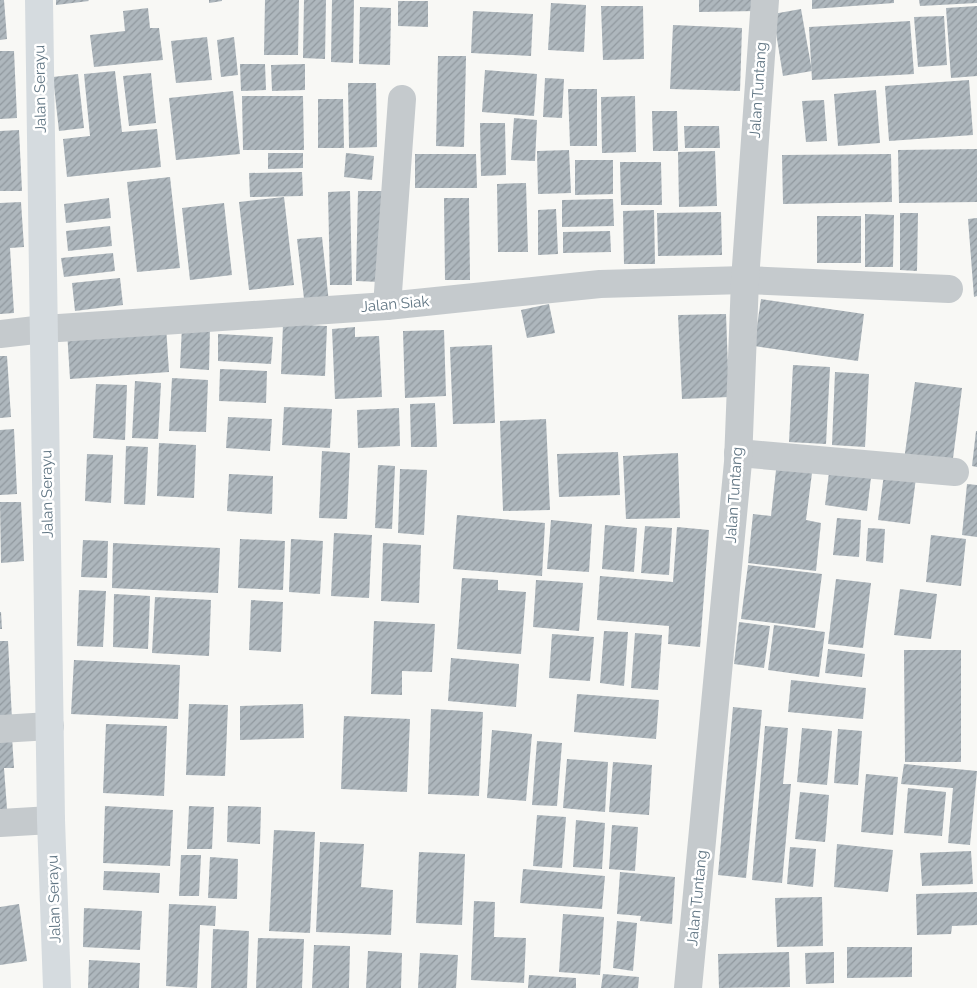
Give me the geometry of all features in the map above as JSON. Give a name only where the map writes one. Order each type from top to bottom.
[{"type":"main road","name":"Jalan Serayu","points":[[39,0],[51,820],[57,988]]},
{"type":"street","name":"Jalan Tuntang","points":[[688,988],[738,453],[745,280],[765,0]]},
{"type":"street","points":[[387,306],[402,99]]},
{"type":"street","name":"Jalan Siak","points":[[0,334],[44,329],[387,306],[600,284],[745,280],[949,289]]},
{"type":"street","points":[[738,453],[955,472]]},
{"type":"street","points":[[0,729],[50,726]]},
{"type":"street","points":[[0,823],[51,820]]},
{"type":"building","points":[[0,0],[4,0],[7,39],[0,40]]},
{"type":"building","points":[[56,0],[88,0],[89,1],[56,5]]},
{"type":"building","points":[[209,0],[222,0],[222,1],[209,3]]},
{"type":"building","points":[[265,0],[299,0],[298,55],[264,55]]},
{"type":"building","points":[[304,0],[326,0],[325,59],[303,58]]},
{"type":"building","points":[[332,0],[354,0],[353,63],[331,62]]},
{"type":"building","points":[[699,0],[757,0],[757,11],[699,12]]},
{"type":"building","points":[[812,0],[894,0],[894,3],[812,9]]},
{"type":"building","points":[[919,0],[977,0],[977,3],[920,6]]},
{"type":"building","points":[[398,1],[428,1],[428,27],[398,26]]},
{"type":"building","points":[[551,3],[586,5],[584,52],[548,50]]},
{"type":"building","points":[[601,6],[643,6],[644,59],[603,60]]},
{"type":"building","points":[[977,6],[977,76],[951,78],[946,8]]},
{"type":"building","points":[[360,7],[391,8],[390,65],[359,64]]},
{"type":"building","points":[[148,8],[150,28],[159,28],[163,60],[94,67],[90,35],[125,31],[123,11]]},
{"type":"building","points":[[801,9],[812,71],[783,76],[773,14]]},
{"type":"building","points":[[473,11],[533,14],[531,56],[471,53]]},
{"type":"building","points":[[944,16],[947,65],[918,67],[914,17]]},
{"type":"building","points":[[910,21],[914,74],[812,80],[809,27]]},
{"type":"building","points":[[673,25],[742,28],[740,91],[670,89]]},
{"type":"building","points":[[207,37],[212,80],[176,83],[171,41]]},
{"type":"building","points":[[234,37],[238,75],[221,77],[217,40]]},
{"type":"building","points":[[0,51],[14,51],[17,118],[0,119]]},
{"type":"building","points":[[438,56],[466,56],[464,147],[436,146]]},
{"type":"building","points":[[240,64],[265,64],[266,90],[241,91]]},
{"type":"building","points":[[305,64],[305,90],[272,91],[271,65]]},
{"type":"building","points":[[485,70],[537,74],[534,116],[482,112]]},
{"type":"building","points":[[115,71],[122,132],[157,129],[161,167],[67,177],[63,139],[90,136],[84,74]]},
{"type":"building","points":[[151,73],[156,123],[129,126],[123,76]]},
{"type":"building","points":[[78,74],[84,128],[59,131],[53,77]]},
{"type":"building","points":[[545,78],[564,79],[562,118],[543,117]]},
{"type":"building","points":[[969,80],[973,135],[889,141],[885,86]]},
{"type":"building","points":[[348,83],[376,83],[377,147],[349,148]]},
{"type":"building","points":[[568,89],[597,89],[597,146],[570,146]]},
{"type":"building","points":[[876,90],[880,143],[838,146],[834,94]]},
{"type":"building","points":[[233,91],[240,154],[176,160],[169,98]]},
{"type":"building","points":[[242,96],[303,96],[304,150],[243,150]]},
{"type":"building","points":[[635,96],[636,152],[602,153],[601,97]]},
{"type":"building","points":[[318,99],[343,99],[344,148],[318,148]]},
{"type":"building","points":[[824,100],[827,141],[806,142],[802,101]]},
{"type":"building","points":[[652,111],[677,111],[678,151],[653,151]]},
{"type":"building","points":[[514,118],[537,120],[535,161],[511,160]]},
{"type":"building","points":[[480,123],[505,123],[506,175],[481,176]]},
{"type":"building","points":[[684,126],[719,126],[720,148],[685,148]]},
{"type":"building","points":[[19,130],[22,191],[0,191],[0,131]]},
{"type":"building","points":[[977,149],[977,202],[899,203],[898,150]]},
{"type":"building","points":[[569,150],[571,193],[538,194],[537,151]]},
{"type":"building","points":[[715,151],[717,206],[679,207],[678,152]]},
{"type":"building","points":[[268,153],[303,153],[303,168],[268,169]]},
{"type":"building","points":[[346,153],[374,156],[372,180],[344,177]]},
{"type":"building","points":[[415,154],[476,154],[477,188],[415,188]]},
{"type":"building","points":[[891,154],[892,202],[783,204],[782,155]]},
{"type":"building","points":[[575,160],[613,160],[613,194],[575,195]]},
{"type":"building","points":[[620,162],[661,162],[662,205],[621,205]]},
{"type":"building","points":[[302,172],[303,196],[250,197],[249,173]]},
{"type":"building","points":[[170,177],[180,268],[137,272],[127,182]]},
{"type":"building","points":[[526,183],[528,252],[498,252],[497,184]]},
{"type":"building","points":[[350,191],[352,285],[330,285],[328,192]]},
{"type":"building","points":[[358,191],[382,191],[380,282],[356,281]]},
{"type":"building","points":[[284,197],[294,285],[249,290],[239,202]]},
{"type":"building","points":[[109,198],[111,218],[66,223],[64,204]]},
{"type":"building","points":[[444,198],[469,198],[470,280],[445,280]]},
{"type":"building","points":[[613,199],[614,226],[562,227],[562,200]]},
{"type":"building","points":[[21,202],[24,247],[10,248],[14,313],[0,314],[0,203]]},
{"type":"building","points":[[224,203],[232,275],[190,280],[182,208]]},
{"type":"building","points":[[556,209],[558,254],[538,255],[538,210]]},
{"type":"building","points":[[654,210],[655,264],[624,264],[623,211]]},
{"type":"building","points":[[721,212],[722,255],[658,256],[657,213]]},
{"type":"building","points":[[900,213],[918,213],[917,271],[900,270]]},
{"type":"building","points":[[865,214],[894,215],[893,267],[865,267]]},
{"type":"building","points":[[817,216],[861,216],[861,263],[817,263]]},
{"type":"building","points":[[977,218],[977,296],[974,297],[968,219]]},
{"type":"building","points":[[110,226],[112,246],[68,251],[66,231]]},
{"type":"building","points":[[610,231],[611,252],[563,253],[563,232]]},
{"type":"building","points":[[322,237],[329,303],[305,307],[297,239]]},
{"type":"building","points":[[113,253],[115,271],[64,277],[61,258]]},
{"type":"building","points":[[120,278],[123,305],[75,311],[72,283]]},
{"type":"building","points":[[761,299],[864,314],[858,361],[754,346]]},
{"type":"building","points":[[549,304],[555,333],[527,338],[521,310]]},
{"type":"building","points":[[726,314],[729,397],[682,399],[678,315]]},
{"type":"building","points":[[283,324],[327,326],[325,376],[281,374]]},
{"type":"building","points":[[166,326],[169,372],[70,379],[67,331]]},
{"type":"building","points":[[182,326],[210,328],[209,370],[180,368]]},
{"type":"building","points":[[355,327],[355,337],[379,336],[382,397],[335,399],[332,329]]},
{"type":"building","points":[[444,330],[446,396],[405,398],[403,331]]},
{"type":"building","points":[[218,334],[273,337],[271,364],[218,361]]},
{"type":"building","points":[[492,345],[495,423],[453,424],[450,347]]},
{"type":"building","points":[[0,356],[7,356],[11,417],[0,418]]},
{"type":"building","points":[[793,365],[830,367],[826,444],[789,442]]},
{"type":"building","points":[[220,369],[267,371],[266,403],[219,401]]},
{"type":"building","points":[[835,372],[869,374],[865,447],[832,445]]},
{"type":"building","points":[[172,378],[208,380],[206,432],[169,431]]},
{"type":"building","points":[[135,381],[161,383],[158,439],[132,438]]},
{"type":"building","points":[[915,382],[962,388],[952,466],[904,460]]},
{"type":"building","points":[[96,384],[127,385],[125,440],[93,438]]},
{"type":"building","points":[[435,403],[437,447],[411,447],[410,404]]},
{"type":"building","points":[[284,407],[332,409],[330,448],[282,445]]},
{"type":"building","points":[[399,408],[400,446],[358,448],[357,410]]},
{"type":"building","points":[[228,417],[272,419],[270,451],[226,448]]},
{"type":"building","points":[[546,419],[550,510],[503,511],[500,421]]},
{"type":"building","points":[[14,429],[17,494],[0,495],[0,430]]},
{"type":"building","points":[[977,431],[977,467],[972,466]]},
{"type":"building","points":[[159,443],[196,445],[194,498],[157,496]]},
{"type":"building","points":[[126,446],[148,447],[145,505],[124,504]]},
{"type":"building","points":[[322,451],[350,453],[347,519],[319,518]]},
{"type":"building","points":[[618,452],[620,495],[559,497],[557,454]]},
{"type":"building","points":[[678,453],[680,518],[626,519],[623,456]]},
{"type":"building","points":[[87,454],[113,455],[111,503],[85,501]]},
{"type":"building","points":[[777,461],[813,465],[806,520],[821,523],[816,571],[748,563],[753,514],[771,516]]},
{"type":"building","points":[[830,464],[872,469],[867,511],[825,505]]},
{"type":"building","points":[[378,465],[395,466],[392,529],[375,528]]},
{"type":"building","points":[[400,469],[427,470],[424,535],[398,533]]},
{"type":"building","points":[[229,474],[273,476],[272,514],[227,511]]},
{"type":"building","points":[[884,474],[916,478],[910,524],[878,520]]},
{"type":"building","points":[[967,484],[977,485],[977,537],[962,535]]},
{"type":"building","points":[[0,502],[21,502],[24,561],[1,563]]},
{"type":"building","points":[[457,515],[545,523],[542,576],[453,569]]},
{"type":"building","points":[[837,518],[861,520],[859,557],[833,555]]},
{"type":"building","points":[[551,520],[592,524],[589,572],[547,569]]},
{"type":"building","points":[[605,525],[637,528],[634,572],[602,569]]},
{"type":"building","points":[[645,526],[672,528],[669,575],[641,573]]},
{"type":"building","points":[[677,527],[709,530],[700,647],[668,644],[669,626],[597,620],[600,576],[673,582]]},
{"type":"building","points":[[868,528],[885,529],[883,563],[866,561]]},
{"type":"building","points":[[334,533],[372,535],[369,598],[331,596]]},
{"type":"building","points":[[931,535],[966,539],[961,586],[926,582]]},
{"type":"building","points":[[240,539],[285,541],[283,590],[238,588]]},
{"type":"building","points":[[291,539],[323,541],[320,594],[289,592]]},
{"type":"building","points":[[83,540],[108,541],[107,578],[81,577]]},
{"type":"building","points":[[113,543],[220,548],[218,593],[112,588]]},
{"type":"building","points":[[383,543],[421,545],[419,603],[381,601]]},
{"type":"building","points":[[748,565],[822,574],[815,628],[741,619]]},
{"type":"building","points":[[462,578],[498,580],[498,590],[526,592],[521,654],[457,649]]},
{"type":"building","points":[[836,579],[871,583],[863,648],[828,644]]},
{"type":"building","points":[[536,580],[583,583],[579,631],[533,627]]},
{"type":"building","points":[[900,589],[937,594],[931,639],[894,635]]},
{"type":"building","points":[[79,590],[106,591],[103,647],[77,646]]},
{"type":"building","points":[[114,594],[150,596],[148,649],[113,647]]},
{"type":"building","points":[[155,597],[211,600],[209,656],[152,653]]},
{"type":"building","points":[[251,600],[283,602],[281,652],[249,650]]},
{"type":"building","points":[[1,612],[2,629],[0,629]]},
{"type":"building","points":[[374,621],[435,624],[432,672],[402,671],[402,695],[371,694]]},
{"type":"building","points":[[739,622],[770,626],[764,668],[734,664]]},
{"type":"building","points":[[774,625],[825,632],[819,677],[768,670]]},
{"type":"building","points":[[604,631],[628,632],[624,686],[600,683]]},
{"type":"building","points":[[635,633],[662,635],[658,690],[631,688]]},
{"type":"building","points":[[552,634],[594,637],[590,681],[549,678]]},
{"type":"building","points":[[0,641],[8,641],[12,719],[0,720]]},
{"type":"building","points":[[828,649],[865,654],[862,677],[825,673]]},
{"type":"building","points":[[904,650],[961,650],[961,762],[905,762]]},
{"type":"building","points":[[451,658],[519,664],[516,707],[448,701]]},
{"type":"building","points":[[74,660],[180,665],[178,719],[71,714]]},
{"type":"building","points":[[791,680],[866,688],[863,719],[788,712]]},
{"type":"building","points":[[577,694],[659,700],[656,739],[574,732]]},
{"type":"building","points":[[189,704],[228,705],[225,776],[186,775]]},
{"type":"building","points":[[303,704],[304,738],[240,740],[240,706]]},
{"type":"building","points":[[733,707],[762,710],[746,878],[718,875]]},
{"type":"building","points":[[431,709],[483,712],[479,796],[428,794]]},
{"type":"building","points":[[344,716],[410,719],[407,792],[341,789]]},
{"type":"building","points":[[106,724],[167,726],[164,796],[103,793]]},
{"type":"building","points":[[765,726],[788,728],[783,784],[791,784],[782,883],[752,880]]},
{"type":"building","points":[[802,728],[832,731],[827,785],[797,782]]},
{"type":"building","points":[[838,729],[862,731],[858,785],[834,783]]},
{"type":"building","points":[[492,730],[532,734],[526,801],[487,798]]},
{"type":"building","points":[[12,737],[14,768],[4,768],[7,809],[0,809],[0,738]]},
{"type":"building","points":[[537,741],[562,743],[557,806],[532,805]]},
{"type":"building","points":[[567,759],[608,762],[605,812],[563,808]]},
{"type":"building","points":[[613,762],[652,765],[649,815],[609,812]]},
{"type":"building","points":[[904,764],[977,771],[970,845],[948,843],[953,788],[901,784]]},
{"type":"building","points":[[866,774],[898,777],[893,835],[861,832]]},
{"type":"building","points":[[908,788],[946,792],[942,836],[904,833]]},
{"type":"building","points":[[800,792],[829,795],[825,842],[795,839]]},
{"type":"building","points":[[105,806],[173,810],[170,866],[103,863]]},
{"type":"building","points":[[189,806],[214,807],[212,849],[187,849]]},
{"type":"building","points":[[228,806],[261,807],[260,844],[227,842]]},
{"type":"building","points":[[537,815],[566,817],[562,868],[533,866]]},
{"type":"building","points":[[576,820],[605,823],[602,869],[573,867]]},
{"type":"building","points":[[612,825],[638,827],[635,871],[609,869]]},
{"type":"building","points":[[274,830],[315,832],[310,933],[269,931]]},
{"type":"building","points":[[320,842],[364,844],[361,887],[393,890],[391,935],[316,932]]},
{"type":"building","points":[[837,844],[893,850],[888,892],[834,887]]},
{"type":"building","points":[[790,847],[816,849],[813,887],[787,884]]},
{"type":"building","points":[[971,851],[973,884],[922,886],[920,853]]},
{"type":"building","points":[[419,852],[465,854],[462,925],[416,923]]},
{"type":"building","points":[[181,855],[201,855],[199,896],[179,896]]},
{"type":"building","points":[[210,857],[238,859],[237,899],[208,898]]},
{"type":"building","points":[[523,869],[605,876],[602,909],[520,903]]},
{"type":"building","points":[[104,871],[160,873],[159,893],[103,890]]},
{"type":"building","points":[[620,872],[675,877],[672,924],[640,921],[641,916],[617,914]]},
{"type":"building","points":[[977,892],[977,925],[952,926],[951,934],[917,935],[916,894]]},
{"type":"building","points":[[822,897],[823,946],[777,947],[775,898]]},
{"type":"building","points":[[474,901],[495,902],[494,937],[526,938],[524,983],[471,980]]},
{"type":"building","points":[[19,904],[27,961],[0,965],[0,907]]},
{"type":"building","points":[[169,904],[216,906],[215,926],[200,925],[197,988],[166,986]]},
{"type":"building","points":[[84,908],[142,911],[140,950],[83,947]]},
{"type":"building","points":[[563,914],[604,917],[600,975],[559,972]]},
{"type":"building","points":[[617,921],[637,923],[633,971],[613,968]]},
{"type":"building","points":[[213,929],[249,931],[247,988],[211,988]]},
{"type":"building","points":[[258,938],[304,939],[302,988],[256,988]]},
{"type":"building","points":[[314,945],[350,946],[349,988],[312,988]]},
{"type":"building","points":[[847,947],[912,947],[912,977],[847,978]]},
{"type":"building","points":[[368,951],[402,953],[401,988],[366,988]]},
{"type":"building","points":[[789,952],[790,987],[719,988],[718,954]]},
{"type":"building","points":[[834,952],[834,983],[806,984],[805,953]]},
{"type":"building","points":[[420,953],[458,955],[456,988],[418,988]]},
{"type":"building","points":[[89,960],[140,963],[139,988],[88,988]]},
{"type":"building","points":[[603,974],[639,977],[638,988],[601,988]]},
{"type":"building","points":[[529,975],[576,978],[576,988],[528,988]]}]
